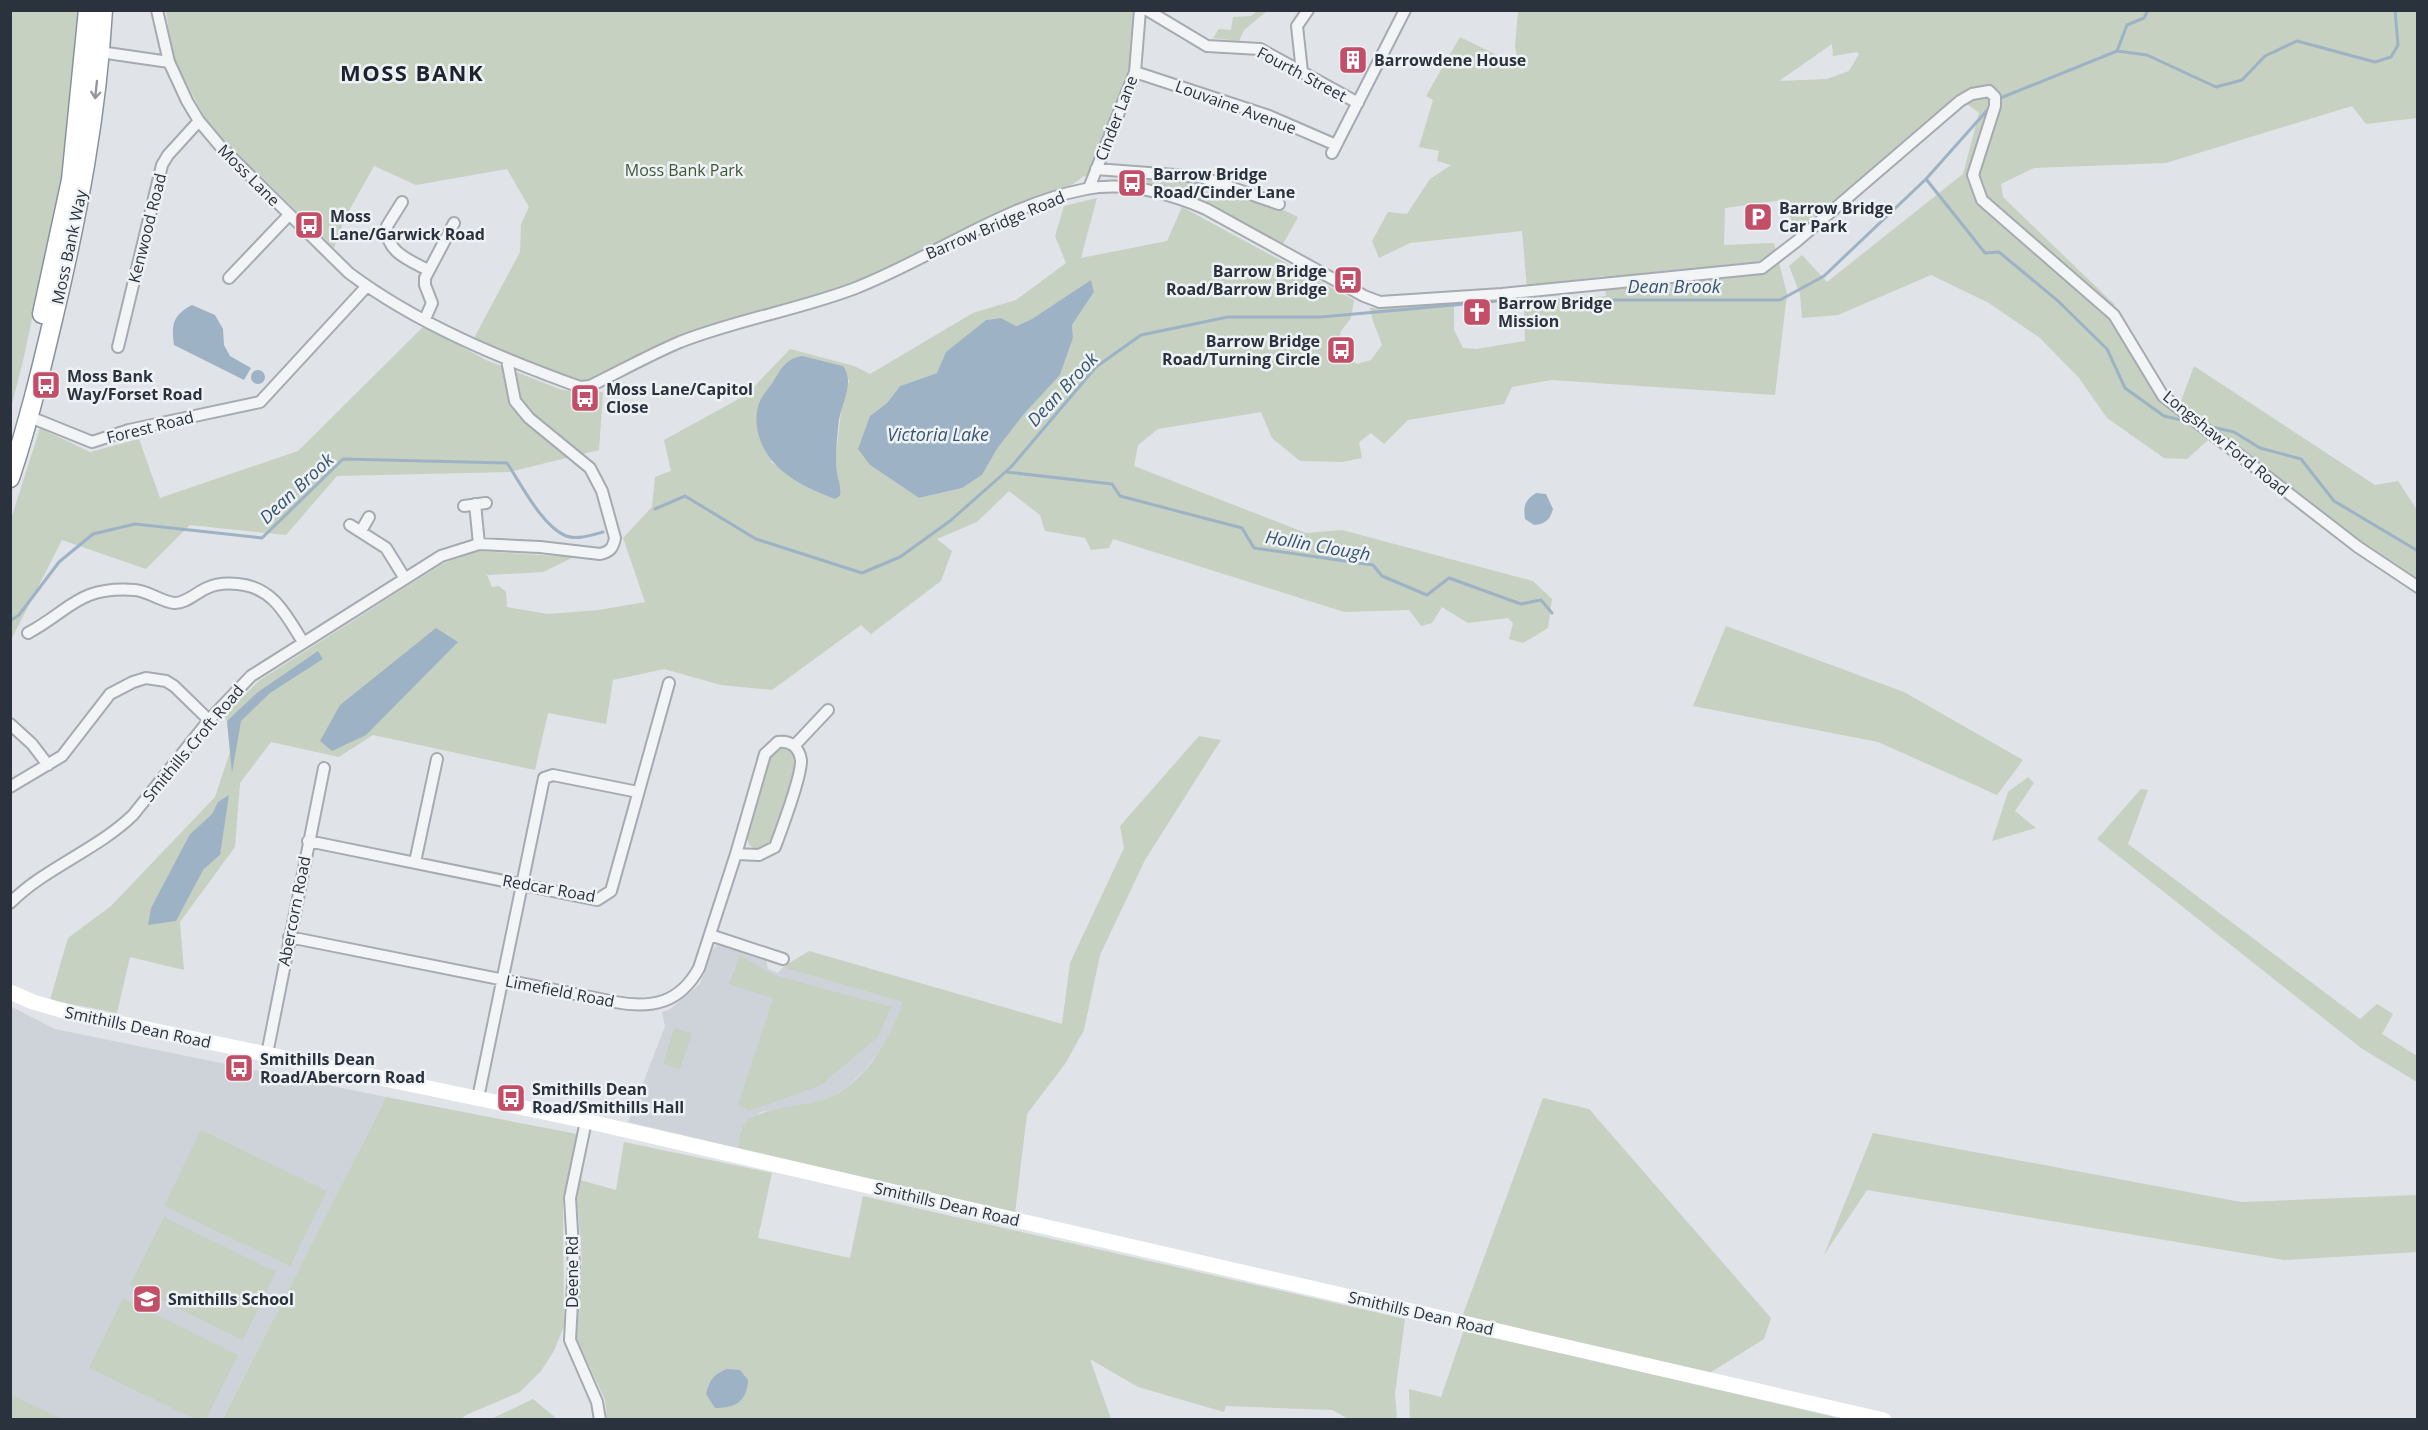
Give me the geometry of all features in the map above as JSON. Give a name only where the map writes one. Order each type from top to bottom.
[{"type":"highway","name":"Moss Bank Way","points":[[10,439],[21,409],[71,180],[88,10]]},
{"type":"highway","name":"Moss Bank Way","points":[[10,478],[30,417],[76,222],[93,115],[102,10]]},
{"type":"street","name":"Moss Lane","points":[[157,10],[169,62],[187,101],[199,121],[220,146],[349,273],[367,286],[425,319],[507,360]]},
{"type":"street","name":"Cinder Lane","points":[[1089,188],[1135,72],[1140,10]]},
{"type":"street","name":"Fourth Street","points":[[1147,10],[1207,46],[1260,49],[1358,103]]},
{"type":"street","points":[[1302,72],[1297,26],[1308,10]]},
{"type":"street","points":[[1358,103],[1405,10]]},
{"type":"street","points":[[100,52],[169,62]]},
{"type":"street","name":"Louvaine Avenue","points":[[1135,72],[1269,116],[1334,149],[1358,103]]},
{"type":"street","name":"Barrow Bridge Road","points":[[507,360],[580,387],[590,386],[678,343],[854,289],[1020,211],[1065,194],[1089,188],[1141,189],[1183,199],[1206,208],[1364,296],[1380,302],[1502,294],[1762,268],[1797,241],[1960,101],[1972,94],[1989,91],[1995,97],[1995,106],[1974,175],[1974,183],[1982,200]]},
{"type":"street","name":"Kenwood Road","points":[[118,347],[162,165],[168,154],[199,121]]},
{"type":"street","points":[[1096,169],[1201,177],[1279,204]]},
{"type":"street","name":"Longshaw Ford Road","points":[[1982,200],[2114,315],[2163,396],[2358,547],[2418,587]]},
{"type":"street","points":[[402,202],[387,226],[391,247],[428,270]]},
{"type":"street","points":[[229,278],[289,215]]},
{"type":"street","points":[[425,319],[432,303],[425,285],[428,270],[454,223]]},
{"type":"street","name":"Forest Road","points":[[30,417],[92,442],[129,430],[260,402],[367,286]]},
{"type":"street","name":"Smithills Croft Road","points":[[10,903],[26,888],[119,828],[209,720],[251,676],[404,577],[441,556],[479,544],[540,547],[600,554],[608,552],[614,546],[615,538],[602,491],[590,468],[529,418],[515,401],[507,360]]},
{"type":"street","points":[[475,504],[479,544]]},
{"type":"street","points":[[360,531],[369,517]]},
{"type":"street","points":[[350,525],[386,548],[404,577]]},
{"type":"street","points":[[31,629],[51,620],[76,600],[92,593],[137,590],[174,603],[183,601],[208,587],[233,583],[261,590],[273,599],[303,642]]},
{"type":"street","points":[[10,787],[62,756],[110,694],[133,682],[146,678],[166,681],[209,720]]},
{"type":"street","name":"Redcar Road","points":[[308,841],[597,900],[611,891],[669,682]]},
{"type":"street","points":[[736,854],[759,855],[775,847],[800,767],[801,759],[795,745],[829,710]]},
{"type":"street","points":[[10,724],[32,744],[48,765]]},
{"type":"street","name":"Limefield Road","points":[[289,937],[622,1004],[647,1006],[664,1001],[691,982],[699,968],[768,749],[784,741],[795,745]]},
{"type":"street","points":[[415,862],[437,759]]},
{"type":"street","name":"Abercorn Road","points":[[267,1054],[324,768]]},
{"type":"street","points":[[478,1098],[544,778],[553,775],[638,792]]},
{"type":"street","points":[[710,935],[783,959]]},
{"type":"street","name":"Smithills Dean Road","points":[[10,992],[33,1002],[75,1014],[586,1120],[1884,1419]]},
{"type":"street","name":"Deene Rd","points":[[586,1120],[570,1198],[574,1265],[570,1340],[597,1402],[600,1419]]},
{"type":"shaded area","points":[[718,944],[766,960],[768,969],[778,973],[783,967],[794,969],[904,1002],[887,1042],[865,1070],[848,1086],[832,1097],[808,1105],[761,1112],[741,1129],[738,1148],[628,1122],[665,1026],[662,1012],[669,1010],[700,984],[713,949]]},
{"type":"shaded area","name":"Smithills School","points":[[10,1006],[55,1029],[386,1097],[223,1419],[11,1419]]},
{"type":"green space","points":[[11,11],[80,11],[62,179],[11,408]]},
{"type":"green space","name":"Moss Bank Park","points":[[166,11],[1136,11],[1135,72],[1093,178],[1084,176],[1073,184],[1026,201],[854,284],[752,316],[678,343],[590,386],[507,360],[474,338],[520,252],[521,224],[529,207],[507,169],[416,185],[374,166],[345,218],[334,248],[209,125],[173,59]]},
{"type":"green space","points":[[1257,11],[1267,11],[1244,30],[1239,41],[1213,38],[1219,29],[1231,30],[1233,17],[1251,16]]},
{"type":"green space","points":[[1518,11],[2417,11],[2417,118],[2366,124],[2352,106],[2166,163],[2034,168],[2001,184],[2003,197],[2114,304],[2154,392],[2181,401],[2194,366],[2375,485],[2398,481],[2417,510],[2417,580],[2359,541],[2217,432],[2187,459],[2164,458],[2107,418],[2079,378],[2040,338],[1989,303],[1931,275],[1838,315],[1802,318],[1800,294],[1789,266],[1802,255],[1827,282],[1963,174],[1979,113],[1959,98],[1796,231],[1783,200],[1725,208],[1724,245],[1774,243],[1787,294],[1775,395],[1551,380],[1512,387],[1504,404],[1408,420],[1384,444],[1371,433],[1359,442],[1362,458],[1342,462],[1300,461],[1272,438],[1261,412],[1158,429],[1138,445],[1134,466],[1306,533],[1342,530],[1533,581],[1552,599],[1548,628],[1523,643],[1509,639],[1513,623],[1508,618],[1468,623],[1442,607],[1432,623],[1421,626],[1409,610],[1344,612],[1113,539],[1109,548],[1091,550],[1085,538],[1045,531],[1040,515],[1009,491],[977,522],[937,539],[952,551],[941,581],[871,634],[861,625],[772,690],[721,685],[664,669],[613,680],[606,724],[548,713],[535,770],[373,735],[339,757],[271,742],[240,783],[235,847],[180,922],[184,970],[130,957],[117,1013],[50,1000],[68,938],[111,906],[215,797],[230,752],[227,721],[224,715],[260,680],[442,564],[477,551],[574,557],[543,572],[487,575],[492,587],[499,586],[506,592],[507,607],[548,614],[599,610],[645,602],[623,538],[652,507],[655,477],[671,471],[664,440],[746,395],[790,349],[854,366],[870,374],[973,313],[1016,300],[1066,263],[1055,236],[1064,206],[1097,198],[1081,258],[1167,241],[1182,207],[1354,300],[1351,318],[1341,331],[1338,343],[1345,355],[1357,364],[1371,360],[1382,345],[1370,308],[1454,302],[1454,330],[1463,348],[1476,349],[1525,341],[1524,304],[1606,296],[1604,276],[1527,289],[1522,231],[1410,243],[1379,258],[1372,241],[1388,212],[1407,214],[1430,179],[1451,165],[1437,161],[1439,151],[1419,147],[1433,100],[1426,96],[1460,37],[1519,66],[1515,47]],"holes":[[[1832,44],[1833,56],[1857,52],[1859,54],[1849,71],[1827,79],[1779,81]],[[1091,281],[1094,292],[1072,325],[1073,338],[1060,375],[1024,414],[997,449],[982,475],[962,488],[919,498],[870,465],[870,416],[887,403],[900,386],[937,373],[947,352],[986,320],[1001,318],[1015,326],[1032,319]],[[803,356],[843,366],[849,381],[842,403],[836,455],[837,476],[841,491],[813,490],[771,462]],[[219,802],[220,855],[203,870],[190,834],[212,814]]]},
{"type":"green space","points":[[1129,178],[1184,180],[1216,185],[1279,207],[1298,217],[1283,244],[1187,195]]},
{"type":"green space","points":[[424,326],[486,360],[562,390],[603,392],[599,450],[509,472],[337,476],[286,535],[190,525],[146,569],[62,540],[11,640],[11,519],[40,428],[90,452],[139,439],[160,498],[298,451]]},
{"type":"green space","points":[[1726,626],[1904,692],[2023,760],[1997,795],[1878,742],[1693,706]]},
{"type":"green space","points":[[1199,736],[1221,740],[1145,860],[1100,955],[1084,1030],[1065,1064],[1027,1114],[1015,1213],[738,1148],[741,1130],[756,1116],[768,1111],[823,1100],[846,1088],[868,1068],[877,1056],[892,1030],[903,1002],[783,967],[809,951],[1062,1024],[1070,963],[1124,848],[1120,826]]},
{"type":"green space","points":[[785,747],[795,755],[796,764],[772,843],[768,847],[757,850],[749,845],[746,834],[770,756],[777,748]]},
{"type":"green space","points":[[2028,777],[2034,783],[2015,811],[2036,828],[1992,841],[2008,792]]},
{"type":"green space","points":[[2141,789],[2148,790],[2128,844],[2360,1019],[2377,1004],[2393,1014],[2382,1034],[2417,1056],[2417,1082],[2361,1048],[2097,839]]},
{"type":"green space","points":[[740,955],[773,975],[891,1007],[878,1037],[821,1085],[749,1111],[738,1104],[773,998],[729,984]]},
{"type":"green space","points":[[674,1028],[692,1033],[680,1069],[663,1064]]},
{"type":"green space","points":[[386,1097],[577,1134],[563,1204],[564,1326],[554,1351],[541,1371],[520,1392],[461,1419],[223,1419]]},
{"type":"green space","points":[[1543,1098],[1589,1109],[1771,1318],[1764,1339],[1708,1374],[1462,1317]]},
{"type":"green space","points":[[201,1130],[327,1191],[290,1266],[164,1206]]},
{"type":"green space","points":[[1873,1133],[2241,1202],[2417,1195],[2417,1252],[2284,1260],[1867,1190],[1824,1255]]},
{"type":"green space","points":[[624,1142],[772,1173],[758,1238],[850,1258],[863,1196],[1405,1319],[1395,1394],[1397,1420],[1348,1419],[1333,1410],[1226,1406],[1224,1412],[1138,1387],[1090,1359],[1111,1419],[607,1419],[605,1400],[576,1337],[582,1260],[577,1199],[580,1180],[616,1190]]},
{"type":"green space","points":[[164,1217],[276,1272],[243,1340],[130,1285]]},
{"type":"green space","points":[[123,1298],[238,1355],[206,1419],[195,1419],[89,1368]]},
{"type":"green space","points":[[1464,1330],[1843,1419],[1410,1419],[1409,1389],[1441,1397]]},
{"type":"green space","points":[[10,1394],[60,1418],[11,1419]]},
{"type":"green space","points":[[533,1399],[557,1419],[491,1419]]},
{"type":"water","name":"Victoria Lake","points":[[1091,280],[1094,292],[1072,325],[1073,338],[1060,375],[1024,414],[997,449],[982,475],[962,488],[919,498],[870,465],[858,449],[870,416],[887,403],[900,386],[937,373],[946,352],[986,320],[1001,318],[1016,326],[1032,319]]},
{"type":"water","points":[[192,305],[215,315],[223,329],[224,345],[230,356],[251,368],[244,380],[174,345],[175,321]]},
{"type":"water","points":[[803,356],[843,366],[848,379],[847,392],[839,420],[837,447],[836,467],[840,496],[835,499],[809,488],[776,465],[767,454],[757,428],[757,411],[763,396],[785,365],[792,359]]},
{"type":"water","points":[[258,370],[263,372],[265,377],[263,382],[258,384],[253,382],[251,377],[253,372]]},
{"type":"water","points":[[1536,493],[1546,494],[1553,509],[1546,521],[1534,525],[1525,519],[1524,510],[1529,498]]},
{"type":"water","points":[[436,628],[458,642],[366,735],[332,751],[320,741],[340,705]]},
{"type":"water","points":[[318,651],[323,659],[270,693],[241,721],[232,773],[227,721],[258,692]]},
{"type":"water","points":[[229,795],[220,855],[203,870],[176,921],[148,925],[151,908],[190,834],[212,814],[218,802]]},
{"type":"water","points":[[727,1369],[740,1370],[748,1380],[747,1387],[739,1402],[729,1407],[715,1408],[706,1394],[713,1378]]},
{"type":"waterway","points":[[2117,51],[2127,25],[2144,18],[2148,10]]},
{"type":"waterway","name":"Dean Brook","points":[[1998,99],[2117,51],[2147,55],[2216,87],[2242,80],[2265,56],[2297,41],[2375,62],[2391,57],[2398,45],[2395,10]]},
{"type":"waterway","name":"Dean Brook","points":[[655,509],[685,496],[756,539],[862,573],[900,557],[950,521],[1011,467],[1096,367],[1141,335],[1228,317],[1321,317],[1509,300],[1780,300],[1824,276],[1926,179],[1991,106]]},
{"type":"waterway","points":[[1926,179],[1985,253],[1999,252],[2058,301],[2107,349],[2125,388],[2164,416],[2190,422]]},
{"type":"waterway","points":[[2208,426],[2234,432],[2260,448],[2301,459],[2334,501],[2418,551]]},
{"type":"waterway","name":"Dean Brook","points":[[10,621],[19,615],[59,562],[93,534],[135,524],[262,538],[343,459],[507,463],[540,514],[557,531],[566,536],[575,537],[603,532]]},
{"type":"waterway","name":"Hollin Clough","points":[[1006,472],[1112,484],[1120,496],[1242,528],[1254,548],[1373,565],[1382,576],[1427,595],[1449,578],[1521,604],[1541,600],[1552,613]]},
{"type":"place","name":"Barrowdene House","points":[[1353,60]]},
{"type":"place","name":"Barrow Bridge Road/Cinder Lane","points":[[1132,183]]},
{"type":"place","name":"Barrow Bridge Car Park","points":[[1758,217]]},
{"type":"place","name":"Moss Lane/Garwick Road","points":[[309,225]]},
{"type":"place","name":"Barrow Bridge Road/Barrow Bridge","points":[[1348,280]]},
{"type":"place","name":"Barrow Bridge Mission","points":[[1477,312]]},
{"type":"place","name":"Barrow Bridge Road/Turning Circle","points":[[1341,350]]},
{"type":"place","name":"Moss Bank Way/Forset Road","points":[[46,385]]},
{"type":"place","name":"Moss Lane/Capitol Close","points":[[585,398]]},
{"type":"place","name":"Smithills Dean Road/Abercorn Road","points":[[239,1068]]},
{"type":"place","name":"Smithills Dean Road/Smithills Hall","points":[[511,1098]]},
{"type":"place","name":"Smithills School","points":[[147,1299]]},
{"type":"district","name":"MOSS BANK","points":[[412,72]]}]
